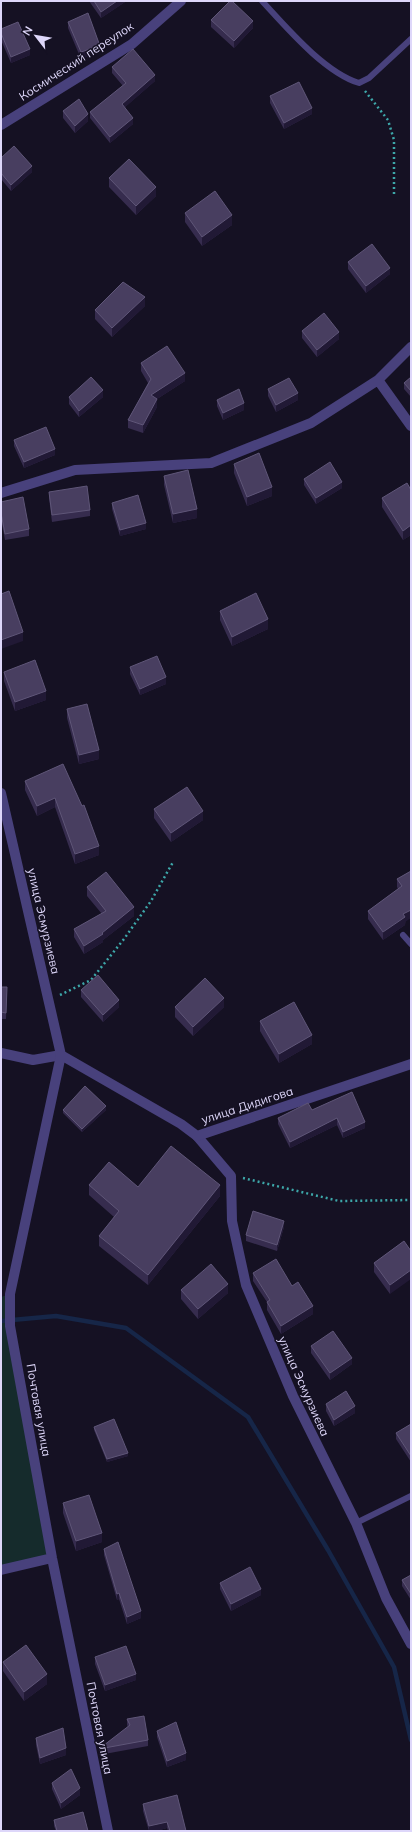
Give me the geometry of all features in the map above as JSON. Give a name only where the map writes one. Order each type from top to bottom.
[{"type":"street","name":"Космический переулок","points":[[1,125],[132,44],[181,1]]},
{"type":"street","points":[[1,493],[75,470],[211,463],[311,423],[378,380],[411,346]]},
{"type":"street","points":[[378,380],[411,426]]},
{"type":"street","name":"улица Эсмурзиева","points":[[1,793],[61,1055]]},
{"type":"street","points":[[1,1053],[33,1060],[61,1055]]},
{"type":"street","name":"улица Дидигова","points":[[61,1055],[182,1124],[197,1136],[411,1064]]},
{"type":"street","name":"Почтовая улица","points":[[61,1055],[10,1294],[9,1311],[10,1326],[52,1558],[108,1831]]},
{"type":"street","points":[[197,1136],[231,1176]]},
{"type":"street","name":"улица Эсмурзиева","points":[[231,1176],[232,1221],[246,1285],[292,1396],[356,1523],[386,1598],[411,1644]]},
{"type":"street","points":[[1,1570],[52,1558]]},
{"type":"lane","points":[[262,1],[321,60],[345,78],[359,83],[369,78],[411,39]]},
{"type":"lane","points":[[404,935],[411,944]]},
{"type":"lane","points":[[356,1523],[411,1496]]},
{"type":"path","points":[[359,83],[388,120],[394,140],[394,195]]},
{"type":"path","points":[[48,1000],[91,980],[124,939],[151,901],[173,862]]},
{"type":"path","points":[[231,1176],[339,1200],[411,1200]]},
{"type":"green space","points":[[10,1294],[9,1311],[52,1558],[1,1570],[1,1297]]},
{"type":"building","points":[[94,1],[117,1],[101,12]]},
{"type":"building","points":[[230,1],[232,1],[253,21],[234,41],[211,20]]},
{"type":"building","points":[[88,13],[100,46],[81,52],[68,22]]},
{"type":"building","points":[[18,22],[30,49],[11,57],[1,33],[1,29]]},
{"type":"building","points":[[133,49],[155,75],[122,104],[133,118],[110,137],[90,112],[126,83],[112,67]]},
{"type":"building","points":[[299,82],[312,108],[284,123],[270,96]]},
{"type":"building","points":[[79,99],[88,114],[75,126],[63,111]]},
{"type":"building","points":[[14,146],[32,166],[11,185],[1,173],[1,158]]},
{"type":"building","points":[[129,159],[156,187],[136,206],[109,178]]},
{"type":"building","points":[[215,191],[232,215],[202,237],[185,213]]},
{"type":"building","points":[[372,244],[390,268],[366,286],[348,262]]},
{"type":"building","points":[[123,282],[145,297],[112,328],[95,310]]},
{"type":"building","points":[[324,313],[339,332],[317,350],[302,331]]},
{"type":"building","points":[[167,346],[185,373],[151,395],[157,399],[143,425],[128,420],[151,379],[141,363]]},
{"type":"building","points":[[91,377],[103,390],[79,411],[69,397]]},
{"type":"building","points":[[411,377],[411,391],[404,383]]},
{"type":"building","points":[[289,378],[298,393],[276,405],[268,389]]},
{"type":"building","points":[[239,389],[244,403],[223,413],[217,400]]},
{"type":"building","points":[[46,427],[55,449],[24,462],[14,440]]},
{"type":"building","points":[[259,453],[272,487],[247,497],[234,464]]},
{"type":"building","points":[[330,462],[342,482],[316,498],[304,479]]},
{"type":"building","points":[[188,470],[197,509],[173,514],[164,476]]},
{"type":"building","points":[[407,483],[411,490],[411,525],[403,531],[382,498]]},
{"type":"building","points":[[87,486],[90,510],[52,515],[49,492]]},
{"type":"building","points":[[138,495],[146,523],[120,530],[112,503]]},
{"type":"building","points":[[23,497],[29,529],[5,534],[1,513],[1,502]]},
{"type":"building","points":[[9,591],[23,632],[1,640],[1,594]]},
{"type":"building","points":[[256,593],[268,619],[232,637],[220,611]]},
{"type":"building","points":[[157,656],[166,677],[140,689],[130,667]]},
{"type":"building","points":[[35,660],[46,691],[15,702],[4,672]]},
{"type":"building","points":[[87,704],[99,750],[79,755],[67,709]]},
{"type":"building","points":[[63,764],[82,806],[84,805],[99,846],[75,854],[55,798],[37,806],[25,781]]},
{"type":"building","points":[[187,787],[203,811],[171,833],[154,809]]},
{"type":"building","points":[[411,871],[411,910],[403,914],[405,917],[383,932],[368,911],[402,886],[397,879]]},
{"type":"building","points":[[106,872],[134,907],[102,933],[103,934],[84,946],[74,929],[106,911],[87,887]]},
{"type":"building","points":[[98,975],[119,1000],[103,1015],[81,990]]},
{"type":"building","points":[[205,978],[224,998],[193,1027],[175,1007]]},
{"type":"building","points":[[1,987],[7,987],[6,1013],[1,1012]]},
{"type":"building","points":[[294,1002],[312,1035],[279,1054],[260,1021]]},
{"type":"building","points":[[85,1086],[106,1106],[82,1129],[63,1110]]},
{"type":"building","points":[[352,1092],[365,1122],[343,1132],[337,1118],[290,1142],[278,1118],[308,1103],[312,1110]]},
{"type":"building","points":[[171,1146],[220,1185],[148,1275],[99,1236],[119,1211],[89,1185],[109,1162],[138,1187]]},
{"type":"building","points":[[253,1211],[284,1221],[277,1245],[246,1235]]},
{"type":"building","points":[[404,1241],[411,1251],[411,1270],[390,1285],[374,1263]]},
{"type":"building","points":[[276,1259],[292,1286],[298,1282],[313,1306],[281,1326],[267,1302],[270,1300],[253,1273]]},
{"type":"building","points":[[211,1264],[228,1284],[198,1309],[181,1290]]},
{"type":"building","points":[[333,1331],[352,1358],[330,1373],[311,1346]]},
{"type":"building","points":[[346,1391],[355,1406],[334,1420],[326,1404]]},
{"type":"building","points":[[114,1419],[128,1453],[107,1459],[94,1427]]},
{"type":"building","points":[[411,1424],[411,1456],[396,1433]]},
{"type":"building","points":[[89,1495],[102,1533],[76,1541],[63,1503]]},
{"type":"building","points":[[118,1542],[141,1611],[127,1617],[119,1593],[117,1594],[104,1549]]},
{"type":"building","points":[[250,1567],[261,1589],[231,1604],[220,1583]]},
{"type":"building","points":[[411,1575],[411,1594],[402,1580]]},
{"type":"building","points":[[26,1645],[47,1674],[24,1692],[3,1662]]},
{"type":"building","points":[[126,1646],[136,1674],[105,1685],[95,1657]]},
{"type":"building","points":[[144,1716],[148,1740],[99,1749],[130,1725],[127,1719]]},
{"type":"building","points":[[176,1722],[186,1753],[167,1761],[157,1731]]},
{"type":"building","points":[[63,1728],[66,1748],[40,1758],[36,1738]]},
{"type":"building","points":[[71,1769],[80,1788],[61,1803],[52,1783]]},
{"type":"building","points":[[177,1795],[186,1831],[170,1831],[167,1822],[149,1826],[143,1804]]},
{"type":"building","points":[[83,1812],[88,1831],[57,1831],[54,1820]]},
{"type":"waterway","points":[[1,1321],[56,1316],[126,1328],[248,1417],[328,1550],[394,1667],[411,1740]]}]
